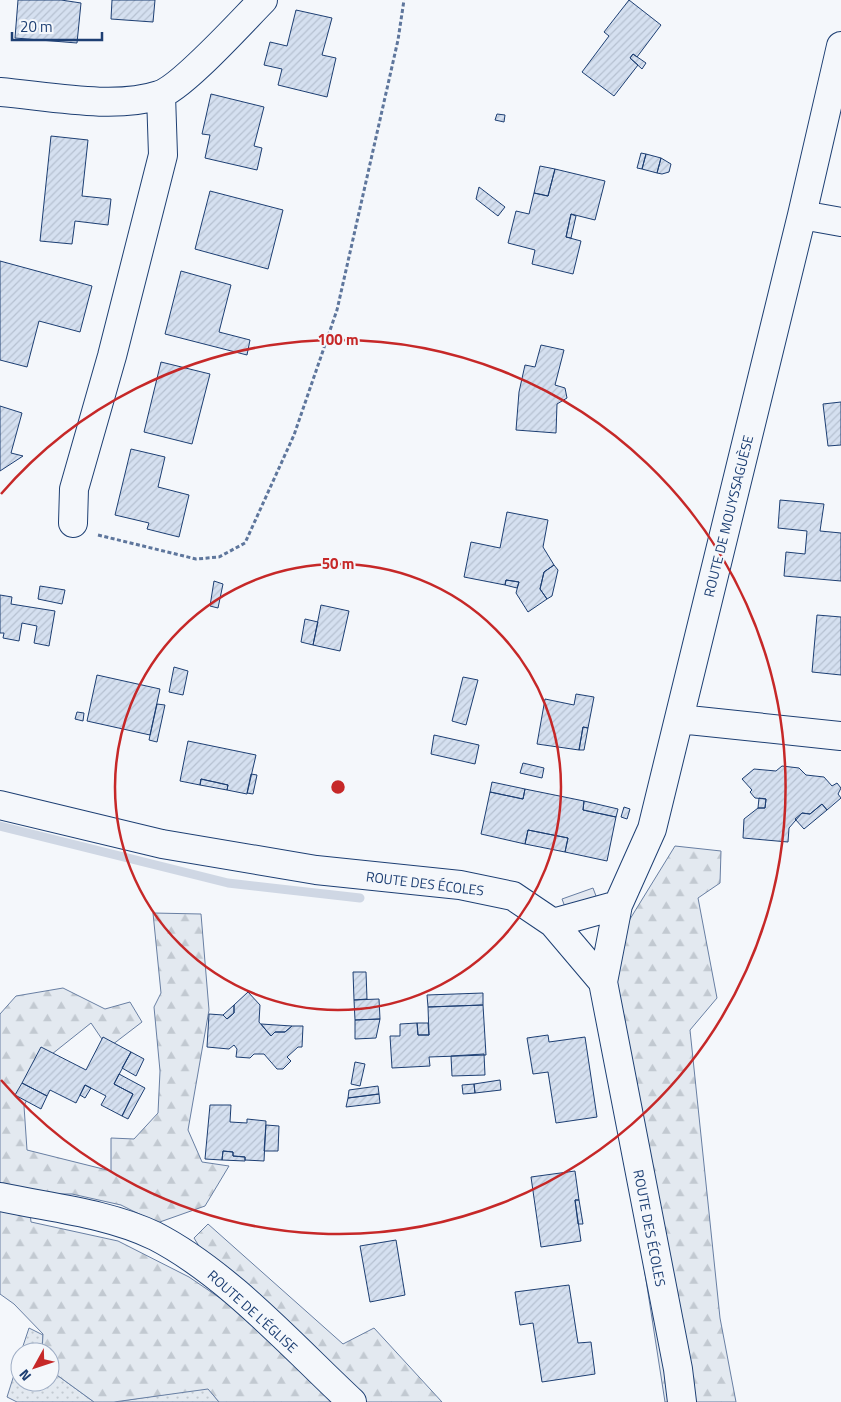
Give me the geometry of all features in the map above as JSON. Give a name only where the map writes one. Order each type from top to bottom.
[{"type":"street","points":[[0,92],[122,103],[161,95],[187,75],[263,0]]},
{"type":"street","name":"ROUTE DE MOUYSSAGUÈSE","points":[[603,982],[618,905],[652,829],[802,215],[841,46]]},
{"type":"street","points":[[73,523],[74,489],[112,356],[163,155],[161,95]]},
{"type":"street","points":[[802,215],[841,222]]},
{"type":"street","points":[[679,719],[841,736]]},
{"type":"street","name":"ROUTE DES ÉCOLES","points":[[0,805],[162,844],[316,870],[460,885],[512,896],[553,923],[603,982],[678,1369],[682,1402]]},
{"type":"street","points":[[553,923],[618,905]]},
{"type":"street","name":"ROUTE DE L'ÉGLISE","points":[[0,1197],[119,1223],[153,1236],[186,1254],[219,1278],[352,1402]]},
{"type":"path","points":[[73,523],[103,538],[196,559],[219,557],[245,543],[294,435],[337,310],[398,40],[404,0]]},
{"type":"green space","points":[[675,846],[721,851],[720,883],[698,898],[717,998],[690,1030],[720,1318],[736,1402],[665,1402],[598,971]]},
{"type":"green space","points":[[153,913],[201,914],[209,1010],[188,1130],[202,1162],[229,1166],[205,1206],[157,1223],[121,1205],[72,1194],[28,1194],[31,1222],[118,1241],[189,1277],[239,1311],[194,1238],[208,1224],[343,1344],[374,1328],[442,1402],[219,1402],[208,1389],[114,1402],[94,1402],[60,1377],[60,1342],[43,1342],[43,1334],[14,1304],[0,1294],[0,1014],[16,996],[63,988],[105,1009],[130,1002],[142,1022],[108,1048],[91,1023],[47,1058],[24,1106],[27,1150],[111,1171],[111,1138],[134,1139],[158,1113],[160,1071],[154,1007],[161,993]]},
{"type":"green space","points":[[29,1328],[43,1335],[43,1342],[24,1342]]},
{"type":"green space","points":[[60,1377],[94,1402],[17,1402],[7,1397],[10,1388],[10,1392],[60,1392]]},
{"type":"green space","points":[[208,1388],[219,1402],[114,1402]]},
{"type":"shaded area","points":[[593,888],[599,904],[568,915],[562,899]]},
{"type":"building","points":[[18,0],[61,0],[81,3],[77,43],[15,38]]},
{"type":"building","points":[[112,0],[155,0],[153,22],[111,19]]},
{"type":"building","points":[[629,0],[661,25],[637,57],[633,54],[630,58],[638,65],[614,96],[582,72],[609,36],[604,32]]},
{"type":"building","points":[[296,10],[332,18],[322,55],[336,58],[327,97],[278,85],[282,69],[264,65],[270,42],[287,46]]},
{"type":"building","points":[[633,54],[646,63],[642,69],[630,58]]},
{"type":"building","points":[[211,94],[264,107],[254,146],[262,148],[257,170],[205,158],[210,135],[202,134]]},
{"type":"building","points":[[497,114],[505,115],[504,122],[495,120]]},
{"type":"building","points":[[51,136],[88,140],[82,196],[111,199],[108,225],[75,221],[72,244],[40,241]]},
{"type":"building","points":[[641,153],[646,154],[642,169],[637,168]]},
{"type":"building","points":[[646,154],[661,158],[657,173],[642,169]]},
{"type":"building","points":[[661,158],[671,164],[669,172],[657,173]]},
{"type":"building","points":[[540,166],[555,169],[548,196],[534,193]]},
{"type":"building","points":[[555,169],[605,181],[595,220],[571,214],[566,237],[581,241],[573,274],[532,264],[535,250],[508,243],[516,211],[529,214],[534,193],[548,196]]},
{"type":"building","points":[[479,187],[505,207],[498,216],[476,199]]},
{"type":"building","points":[[210,191],[283,210],[268,269],[195,249]]},
{"type":"building","points":[[571,214],[576,216],[571,238],[566,237]]},
{"type":"building","points":[[0,261],[92,286],[80,332],[39,321],[27,367],[0,360]]},
{"type":"building","points":[[181,271],[231,285],[219,332],[250,340],[247,355],[165,334]]},
{"type":"building","points":[[541,345],[564,350],[555,385],[565,388],[567,398],[557,404],[556,433],[516,430],[519,392],[525,365],[535,367]]},
{"type":"building","points":[[161,362],[210,374],[192,444],[144,432]]},
{"type":"building","points":[[841,402],[841,445],[828,446],[823,404]]},
{"type":"building","points":[[0,406],[22,413],[11,453],[23,456],[0,471]]},
{"type":"building","points":[[131,449],[165,457],[158,487],[189,495],[179,537],[147,529],[149,523],[115,515]]},
{"type":"building","points":[[780,500],[824,504],[820,531],[841,533],[841,581],[784,576],[786,552],[805,554],[807,531],[778,528]]},
{"type":"building","points":[[507,512],[548,520],[543,547],[554,565],[544,572],[540,589],[547,599],[528,612],[516,593],[519,582],[506,580],[505,585],[464,577],[471,542],[500,548]]},
{"type":"building","points":[[554,565],[558,570],[552,596],[547,599],[540,589],[544,572]]},
{"type":"building","points":[[506,580],[519,582],[517,588],[505,585]]},
{"type":"building","points":[[214,581],[223,584],[218,608],[210,606]]},
{"type":"building","points":[[40,586],[65,590],[62,604],[38,599]]},
{"type":"building","points":[[0,595],[12,597],[11,604],[55,611],[49,646],[34,643],[37,626],[22,623],[19,641],[3,638],[4,633],[0,633]]},
{"type":"building","points":[[321,605],[349,611],[340,651],[313,645]]},
{"type":"building","points":[[817,615],[841,617],[841,675],[812,672]]},
{"type":"building","points":[[305,619],[318,622],[313,645],[301,642]]},
{"type":"building","points":[[174,667],[188,671],[183,695],[169,692]]},
{"type":"building","points":[[97,675],[160,689],[150,735],[87,721]]},
{"type":"building","points":[[463,677],[478,680],[466,725],[452,721]]},
{"type":"building","points":[[576,694],[594,697],[588,728],[583,727],[579,750],[537,744],[545,699],[574,705]]},
{"type":"building","points":[[157,704],[165,705],[157,742],[149,740]]},
{"type":"building","points":[[77,712],[84,713],[83,721],[75,719]]},
{"type":"building","points":[[583,727],[588,728],[584,750],[579,750]]},
{"type":"building","points":[[434,735],[479,745],[475,764],[431,754]]},
{"type":"building","points":[[188,741],[256,755],[247,794],[227,790],[228,785],[201,779],[200,785],[180,781]]},
{"type":"building","points":[[523,763],[544,768],[542,778],[520,773]]},
{"type":"building","points":[[782,766],[799,768],[806,775],[824,777],[832,786],[837,783],[841,788],[838,794],[841,798],[827,810],[822,804],[810,814],[802,813],[789,828],[788,842],[743,838],[744,819],[758,808],[765,808],[766,799],[755,798],[750,792],[752,790],[742,779],[754,769],[776,771]]},
{"type":"building","points":[[251,774],[257,775],[253,794],[247,793]]},
{"type":"building","points":[[201,779],[228,785],[227,790],[200,785]]},
{"type":"building","points":[[492,782],[525,789],[523,799],[490,792]]},
{"type":"building","points":[[525,789],[584,801],[583,810],[616,817],[607,861],[565,852],[568,838],[528,830],[525,844],[481,834],[490,792],[523,799]]},
{"type":"building","points":[[759,798],[766,799],[765,808],[758,808]]},
{"type":"building","points":[[584,801],[618,809],[616,817],[583,810]]},
{"type":"building","points":[[822,804],[827,810],[804,829],[795,819],[802,813],[810,814]]},
{"type":"building","points":[[624,807],[630,809],[627,819],[621,817]]},
{"type":"building","points":[[528,830],[568,838],[565,852],[525,844]]},
{"type":"building","points":[[353,972],[366,972],[367,999],[354,1000]]},
{"type":"building","points":[[248,992],[260,1005],[259,1022],[271,1036],[275,1032],[285,1032],[292,1026],[303,1026],[302,1047],[298,1047],[287,1057],[291,1061],[283,1069],[277,1069],[264,1054],[254,1054],[250,1058],[236,1057],[237,1049],[234,1045],[229,1049],[207,1047],[209,1014],[223,1015],[227,1019],[234,1013],[234,1005]]},
{"type":"building","points":[[483,993],[483,1005],[428,1007],[427,995]]},
{"type":"building","points":[[379,999],[380,1019],[355,1020],[354,1000]]},
{"type":"building","points":[[234,1005],[234,1013],[227,1019],[223,1015]]},
{"type":"building","points":[[483,1005],[486,1055],[429,1057],[430,1066],[392,1068],[390,1036],[400,1036],[400,1024],[417,1023],[418,1035],[429,1035],[428,1007]]},
{"type":"building","points":[[380,1019],[376,1038],[355,1039],[355,1020]]},
{"type":"building","points":[[417,1023],[428,1023],[429,1035],[418,1035]]},
{"type":"building","points":[[261,1024],[292,1026],[285,1032],[275,1032],[271,1036]]},
{"type":"building","points":[[548,1035],[549,1042],[585,1037],[597,1117],[556,1123],[548,1072],[533,1074],[527,1038]]},
{"type":"building","points":[[103,1037],[131,1052],[114,1084],[133,1094],[122,1116],[101,1105],[106,1096],[85,1085],[76,1103],[50,1090],[47,1096],[22,1083],[41,1047],[86,1070]]},
{"type":"building","points":[[131,1052],[144,1059],[136,1076],[122,1068]]},
{"type":"building","points":[[484,1054],[485,1075],[452,1076],[451,1056]]},
{"type":"building","points":[[355,1062],[365,1064],[360,1086],[351,1084]]},
{"type":"building","points":[[119,1074],[145,1088],[128,1119],[122,1116],[133,1094],[114,1084]]},
{"type":"building","points":[[500,1080],[501,1090],[475,1093],[474,1084]]},
{"type":"building","points":[[22,1083],[47,1096],[41,1109],[15,1095]]},
{"type":"building","points":[[474,1084],[475,1093],[463,1094],[462,1085]]},
{"type":"building","points":[[85,1085],[91,1088],[85,1098],[80,1095]]},
{"type":"building","points":[[378,1086],[379,1094],[348,1098],[349,1090]]},
{"type":"building","points":[[379,1094],[380,1103],[346,1107],[348,1098]]},
{"type":"building","points":[[210,1105],[231,1105],[230,1122],[247,1123],[247,1119],[266,1121],[264,1161],[245,1160],[245,1157],[233,1156],[233,1152],[223,1151],[222,1160],[205,1159]]},
{"type":"building","points":[[266,1125],[279,1126],[278,1151],[264,1151]]},
{"type":"building","points":[[223,1151],[233,1152],[233,1156],[245,1157],[245,1161],[222,1160]]},
{"type":"building","points":[[575,1171],[579,1200],[575,1200],[581,1241],[541,1247],[531,1177]]},
{"type":"building","points":[[575,1200],[579,1200],[583,1224],[578,1224]]},
{"type":"building","points":[[396,1240],[405,1295],[370,1302],[360,1246]]},
{"type":"building","points":[[569,1285],[578,1343],[591,1342],[595,1374],[542,1382],[533,1323],[520,1325],[515,1292]]},
{"type":"waterway","points":[[0,826],[228,883],[360,898]]}]
